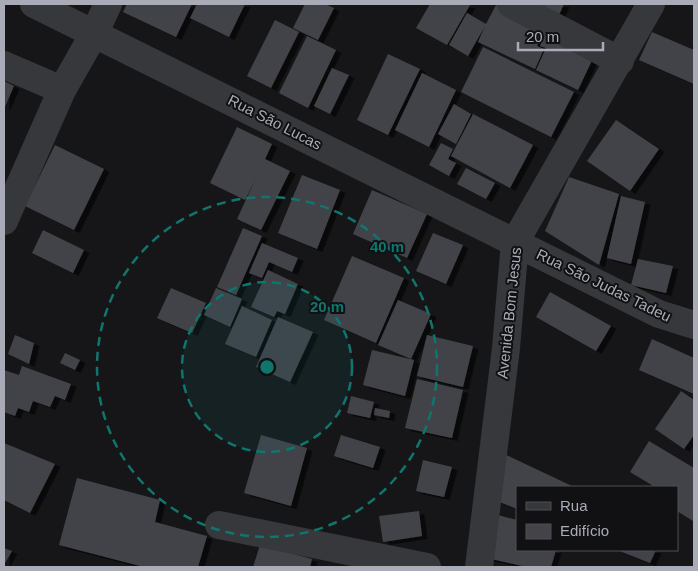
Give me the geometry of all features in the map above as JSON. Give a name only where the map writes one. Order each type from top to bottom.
[{"type":"street","name":"Rua São Lucas","points":[[34,4],[95,32],[515,242]]},
{"type":"street","points":[[4,221],[62,90],[95,32],[108,4]]},
{"type":"street","points":[[511,4],[620,61]]},
{"type":"street","name":"Avenida Bom Jesus","points":[[479,567],[506,348],[515,242],[651,4]]},
{"type":"street","points":[[4,65],[62,90]]},
{"type":"street","name":"Rua São Judas Tadeu","points":[[515,242],[659,314],[694,326]]},
{"type":"street","points":[[219,525],[427,567]]},
{"type":"building","points":[[127,4],[192,4],[176,37],[123,12]]},
{"type":"building","points":[[197,4],[245,4],[229,37],[190,18]]},
{"type":"building","points":[[305,4],[325,4],[334,8],[318,40],[293,28]]},
{"type":"building","points":[[430,4],[470,5],[447,45],[416,28]]},
{"type":"building","points":[[529,4],[564,4],[558,17]]},
{"type":"building","points":[[496,5],[546,28],[537,46],[544,49],[535,69],[478,42],[485,26],[468,56],[449,45],[467,13],[486,24]]},
{"type":"building","points":[[275,20],[299,32],[271,88],[247,76]]},
{"type":"building","points":[[546,31],[595,54],[578,90],[536,70],[546,48],[540,46]]},
{"type":"building","points":[[652,32],[694,50],[694,84],[639,60]]},
{"type":"building","points":[[307,36],[336,50],[308,108],[279,93]]},
{"type":"building","points":[[483,47],[574,92],[551,137],[461,92]]},
{"type":"building","points":[[388,54],[420,69],[388,135],[357,120]]},
{"type":"building","points":[[332,68],[349,75],[330,114],[314,106]]},
{"type":"building","points":[[422,73],[456,90],[429,147],[395,130]]},
{"type":"building","points":[[4,81],[14,86],[4,109]]},
{"type":"building","points":[[454,104],[471,114],[456,144],[438,134]]},
{"type":"building","points":[[473,114],[533,145],[510,188],[451,156]]},
{"type":"building","points":[[616,120],[659,149],[630,191],[587,161]]},
{"type":"building","points":[[237,127],[272,144],[265,159],[290,171],[261,230],[237,219],[256,178],[245,200],[210,183]]},
{"type":"building","points":[[441,143],[453,149],[448,159],[456,163],[449,176],[429,165]]},
{"type":"building","points":[[55,145],[104,169],[74,230],[25,206]]},
{"type":"building","points":[[466,168],[495,183],[486,199],[457,184]]},
{"type":"building","points":[[302,175],[340,190],[317,249],[278,233]]},
{"type":"building","points":[[569,177],[619,194],[599,265],[545,231]]},
{"type":"building","points":[[372,190],[427,214],[407,258],[353,234]]},
{"type":"building","points":[[621,196],[645,202],[631,264],[607,258]]},
{"type":"building","points":[[243,228],[262,236],[236,295],[217,287]]},
{"type":"building","points":[[43,230],[84,250],[73,273],[32,253]]},
{"type":"building","points":[[433,233],[463,245],[446,284],[416,271]]},
{"type":"building","points":[[262,243],[298,258],[292,272],[269,262],[262,278],[249,273]]},
{"type":"building","points":[[352,256],[404,278],[376,343],[324,320]]},
{"type":"building","points":[[638,259],[673,266],[666,293],[631,285]]},
{"type":"building","points":[[268,270],[298,284],[285,314],[277,311],[274,317],[251,307]]},
{"type":"building","points":[[171,288],[206,303],[192,333],[157,318]]},
{"type":"building","points":[[216,288],[242,299],[230,327],[204,315]]},
{"type":"building","points":[[550,292],[611,326],[596,351],[536,317]]},
{"type":"building","points":[[398,300],[431,314],[411,359],[378,345]]},
{"type":"building","points":[[242,306],[272,320],[256,357],[225,344]]},
{"type":"building","points":[[278,317],[313,332],[290,382],[256,367]]},
{"type":"building","points":[[15,335],[34,343],[29,364],[8,354]]},
{"type":"building","points":[[427,335],[473,346],[463,387],[417,376]]},
{"type":"building","points":[[652,339],[694,358],[694,394],[639,370]]},
{"type":"building","points":[[372,350],[414,360],[405,396],[363,385]]},
{"type":"building","points":[[65,353],[80,360],[75,370],[60,363]]},
{"type":"building","points":[[22,366],[71,384],[65,400],[55,396],[50,407],[33,401],[29,412],[18,408],[15,416],[4,412],[4,370],[19,375]]},
{"type":"building","points":[[417,379],[463,390],[452,438],[405,428]]},
{"type":"building","points":[[681,391],[694,400],[694,435],[684,449],[655,429]]},
{"type":"building","points":[[351,396],[374,402],[370,418],[347,413]]},
{"type":"building","points":[[375,408],[390,411],[389,418],[374,415]]},
{"type":"building","points":[[261,435],[307,448],[291,506],[244,493]]},
{"type":"building","points":[[341,435],[380,447],[373,468],[334,456]]},
{"type":"building","points":[[649,441],[694,468],[693,521],[678,512],[678,486],[653,486],[630,472]]},
{"type":"building","points":[[4,443],[55,464],[30,513],[4,500]]},
{"type":"building","points":[[498,451],[572,486],[516,486],[516,509],[495,500]]},
{"type":"building","points":[[423,460],[452,467],[444,497],[416,491]]},
{"type":"building","points":[[77,478],[160,500],[155,522],[207,536],[198,567],[144,567],[59,545]]},
{"type":"building","points":[[419,511],[422,536],[383,542],[379,516]]},
{"type":"building","points":[[498,515],[516,520],[516,551],[556,551],[551,567],[527,567],[487,558]]},
{"type":"building","points":[[260,545],[312,559],[310,567],[253,567]]},
{"type":"building","points":[[4,548],[12,551],[4,565]]},
{"type":"building","points":[[620,551],[656,551],[650,563]]}]
